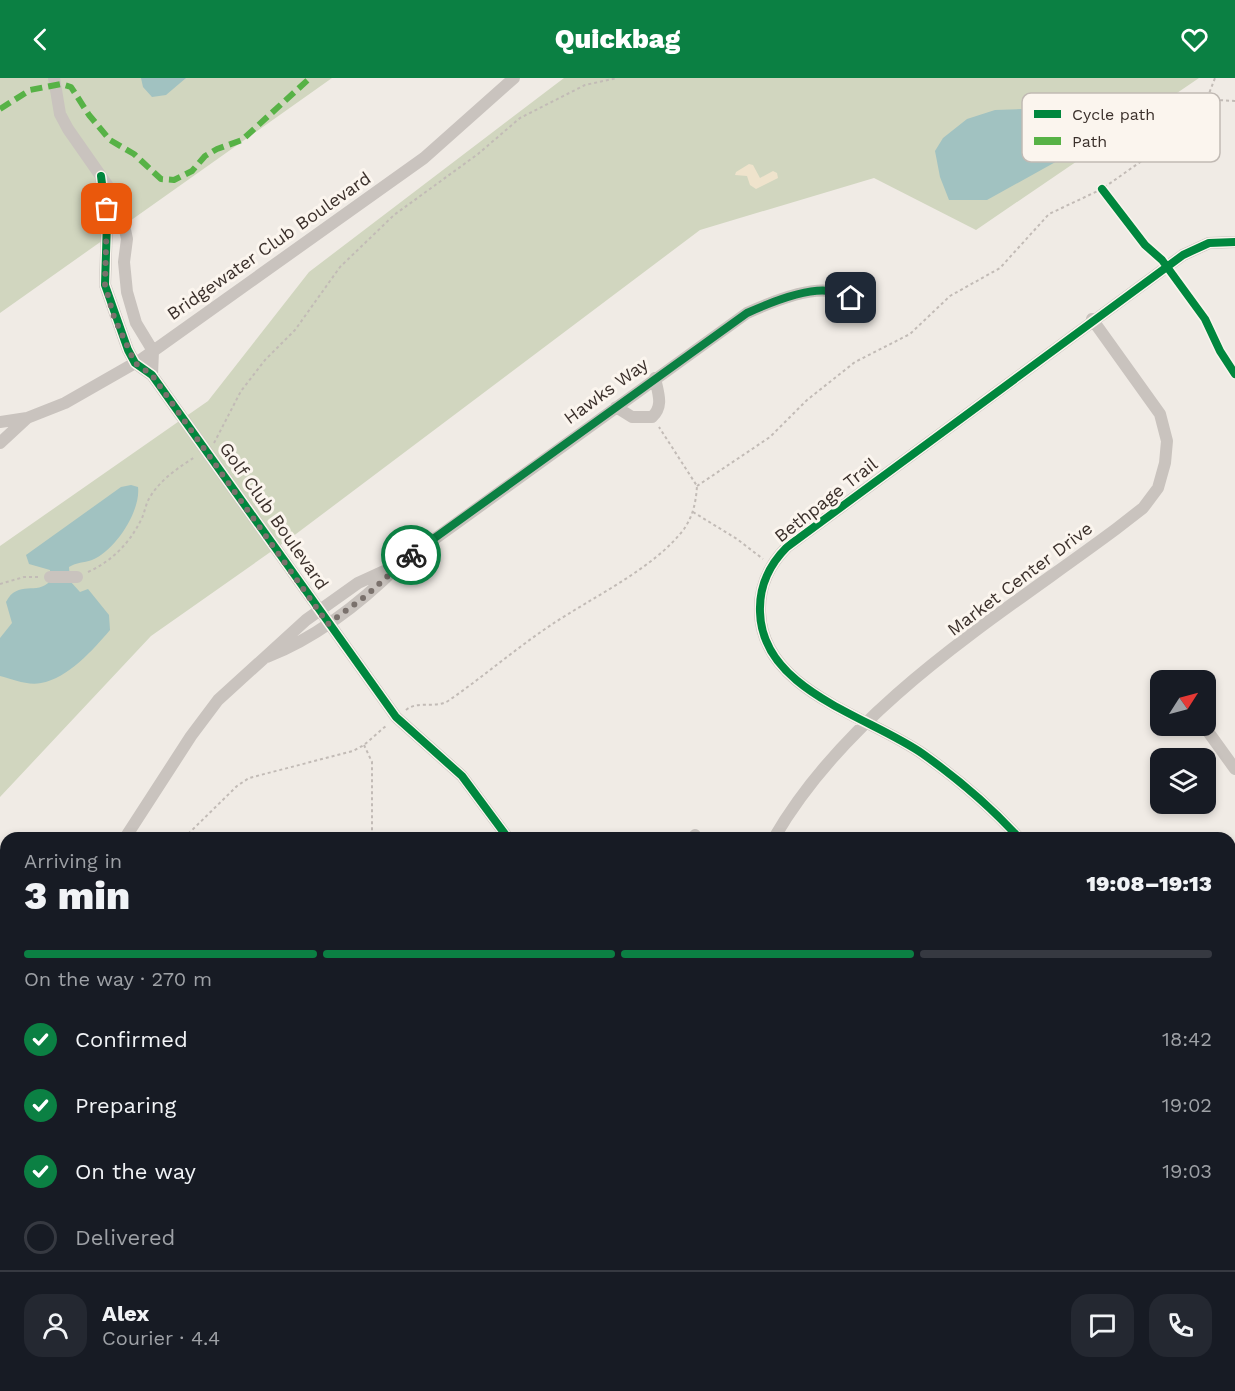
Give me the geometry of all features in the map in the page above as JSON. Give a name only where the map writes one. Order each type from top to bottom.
[{"type":"street","points":[[54,78],[60,114],[116,197],[122,213],[127,239],[124,262],[131,308],[153,351],[152,375]]},
{"type":"street","name":"Bridgewater Club Boulevard","points":[[0,422],[27,418],[65,403],[153,351],[424,158],[514,78]]},
{"type":"street","points":[[101,176],[107,209],[107,292],[114,317],[135,363]]},
{"type":"street","name":"Bethpage Trail","points":[[1013,832],[983,803],[923,754],[796,681],[784,670],[770,649],[761,628],[760,606],[765,579],[773,564],[787,547],[1092,319],[1190,251],[1209,243],[1235,242]]},
{"type":"street","points":[[107,260],[124,262]]},
{"type":"street","name":"Hawks Way","points":[[267,657],[296,646],[328,624],[367,595],[400,564],[723,328],[767,304],[810,292],[828,290],[851,298]]},
{"type":"street","name":"Market Center Drive","points":[[778,832],[816,776],[867,722],[914,680],[1116,530],[1143,508],[1158,488],[1165,463],[1167,441],[1160,414],[1092,319]]},
{"type":"street","name":"Golf Club Boulevard","points":[[135,363],[152,375],[396,717],[462,776],[504,832]]},
{"type":"street","points":[[616,407],[632,417],[652,417],[659,408],[660,400],[655,378]]},
{"type":"street","name":"Bridgewater Club Boulevard","points":[[0,443],[27,418]]},
{"type":"street","name":"Hawks Way","points":[[267,657],[289,633],[319,610],[358,583],[400,564]]},
{"type":"street","points":[[51,577],[77,578]]},
{"type":"street","points":[[129,832],[204,717],[230,687],[267,657]]},
{"type":"street","points":[[1211,736],[1235,769]]},
{"type":"path","points":[[77,578],[104,565],[127,543],[142,518],[150,497],[183,464],[212,446],[241,391],[264,360],[295,330],[340,267],[394,215],[478,154],[519,118],[585,85],[617,78]]},
{"type":"path","points":[[1210,93],[1215,78]]},
{"type":"path","points":[[1220,100],[1235,101]]},
{"type":"path","points":[[697,486],[770,437],[807,400],[855,362],[910,334],[950,296],[1000,268],[1049,214],[1102,189],[1140,162]]},
{"type":"path","points":[[1102,189],[1108,199]]},
{"type":"path","points":[[190,832],[237,786],[249,778],[346,753],[364,745],[413,705],[434,706],[452,698],[550,625],[609,588],[667,547],[682,531],[693,512],[697,486],[652,417]]},
{"type":"path","points":[[693,512],[773,564]]},
{"type":"path","points":[[0,584],[24,578],[51,577]]},
{"type":"path","points":[[364,745],[372,762],[372,832]]},
{"type":"green space","points":[[0,78],[332,78],[0,313]]},
{"type":"green space","points":[[564,78],[1199,78],[1177,93],[1022,93],[1022,162],[1076,162],[976,230],[874,178],[700,230],[296,534],[151,636],[0,797],[0,546],[208,401],[309,272]]},
{"type":"sand","points":[[749,164],[753,165],[760,178],[773,171],[777,173],[778,178],[756,189],[750,185],[747,176],[735,175]]},
{"type":"water","points":[[141,78],[186,78],[166,95],[152,97],[143,87]]},
{"type":"water","points":[[1022,109],[1022,162],[1055,162],[987,200],[949,200],[940,177],[935,151],[943,138],[967,119],[995,110]]},
{"type":"water","points":[[131,485],[138,487],[138,497],[125,529],[101,555],[69,567],[70,581],[80,592],[88,589],[109,615],[110,630],[79,662],[51,680],[31,684],[0,676],[0,638],[12,623],[6,602],[16,591],[39,587],[50,581],[50,570],[29,564],[26,555],[121,487]]},
{"type":"marked path","points":[[0,109],[30,90],[61,84],[71,87],[89,115],[110,140],[134,154],[161,179],[174,180],[192,171],[205,156],[242,140],[310,78]]},
{"type":"cycle path","points":[[101,176],[107,222],[105,285],[128,350],[135,363],[152,375],[396,717],[462,776],[504,832]]},
{"type":"cycle path","points":[[1102,189],[1145,245],[1162,260],[1205,319],[1220,351],[1235,374]]},
{"type":"cycle path","points":[[1013,832],[974,794],[923,754],[848,713],[798,682],[779,662],[765,639],[760,602],[766,576],[787,547],[1183,255],[1209,243],[1235,242]]},
{"type":"way so far","points":[[107,209],[108,240],[105,285],[114,317],[128,350],[135,363],[152,375],[328,624],[367,595],[411,555]]},
{"type":"route","points":[[411,555],[723,328],[747,313],[767,304],[810,292],[828,290],[851,298]]}]
